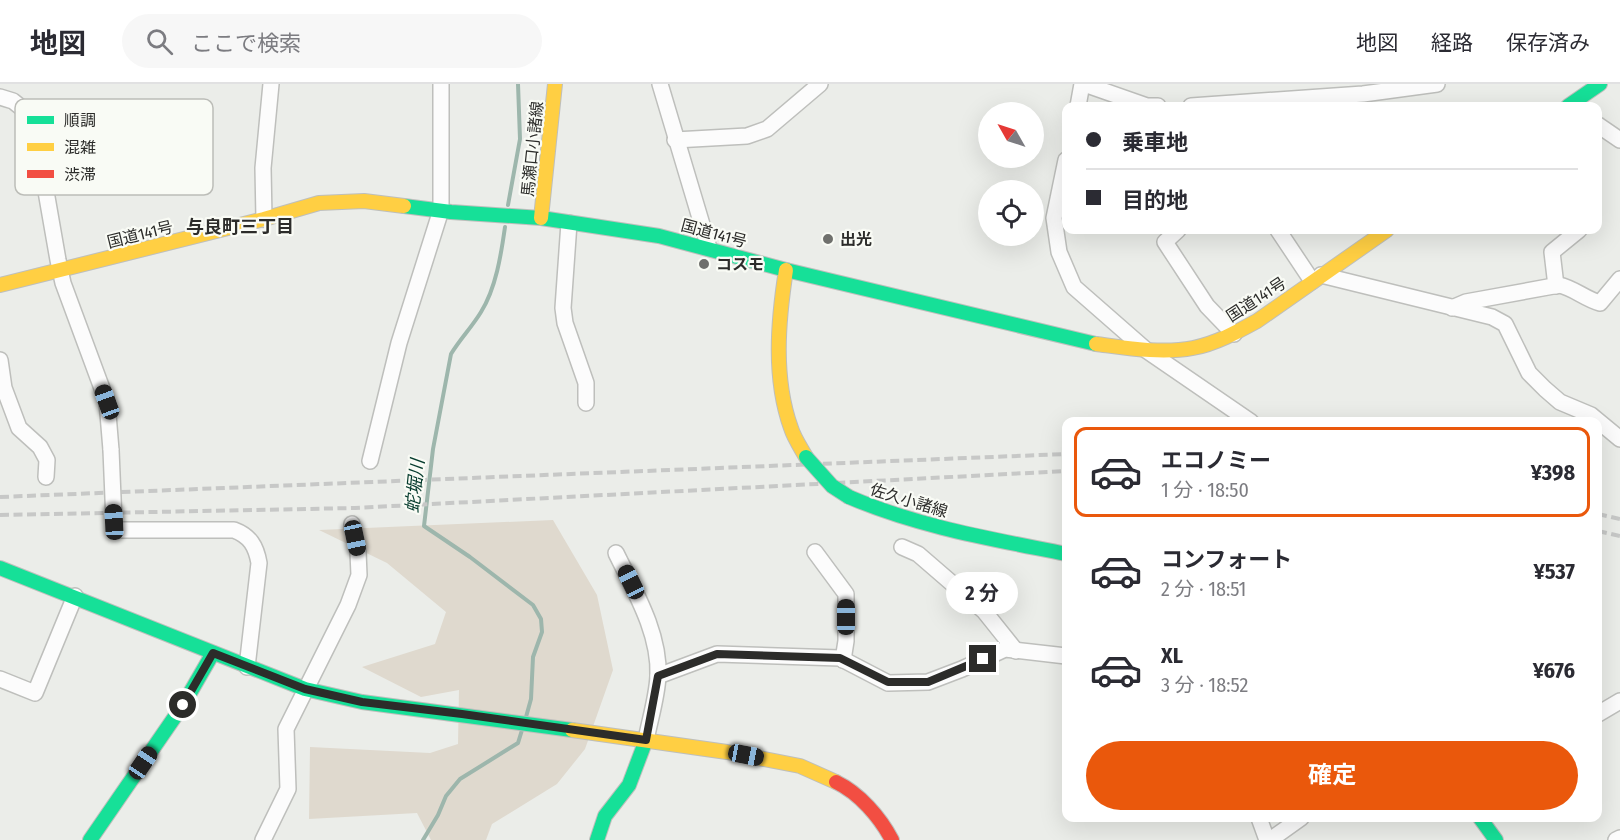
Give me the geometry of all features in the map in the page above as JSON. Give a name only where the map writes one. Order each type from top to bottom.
[{"type":"main road","name":"馬瀬口小諸線","points":[[541,218],[555,84]]},
{"type":"main road","points":[[1575,102],[1600,84]]},
{"type":"main road","name":"国道141号","points":[[0,285],[264,219],[318,202],[364,201],[541,218],[658,236],[786,270],[1088,343],[1146,350],[1193,348],[1234,334],[1257,321],[1381,234]]},
{"type":"main road","name":"佐久小諸線","points":[[786,270],[779,328],[779,364],[789,426],[806,457],[832,486],[849,497],[878,510],[914,522],[1062,553]]},
{"type":"main road","points":[[0,567],[305,689],[362,702],[646,740],[800,766],[851,789],[886,829],[892,840]]},
{"type":"main road","points":[[90,840],[183,705],[213,653]]},
{"type":"main road","points":[[597,840],[605,816],[629,785],[646,740]]},
{"type":"main road","points":[[1483,822],[1496,840]]},
{"type":"street","points":[[264,219],[263,168],[272,84]]},
{"type":"street","points":[[370,461],[399,343],[441,210],[441,88],[426,84]]},
{"type":"street","points":[[660,84],[709,248]]},
{"type":"street","points":[[675,140],[747,136],[767,129],[820,84]]},
{"type":"street","points":[[1079,102],[1083,84],[1135,102]]},
{"type":"street","points":[[1248,102],[1363,94],[1437,84]]},
{"type":"street","points":[[0,97],[15,103]]},
{"type":"street","points":[[1602,128],[1620,140]]},
{"type":"street","points":[[1062,179],[1054,218],[1059,252],[1074,287],[1146,350],[1244,417]]},
{"type":"street","points":[[47,195],[60,271],[107,402],[121,526],[234,530],[242,533],[254,546],[259,563],[247,667]]},
{"type":"street","points":[[569,223],[563,308],[565,323],[586,383],[586,403]]},
{"type":"street","points":[[1174,234],[1165,242],[1207,306],[1234,334]]},
{"type":"street","points":[[1281,234],[1316,278],[1492,317],[1504,324],[1529,373],[1545,390],[1560,402],[1593,417]]},
{"type":"street","points":[[1556,286],[1552,252],[1574,234]]},
{"type":"street","points":[[1452,308],[1466,302],[1556,286],[1572,288],[1599,303],[1620,279]]},
{"type":"street","points":[[0,360],[4,388],[19,428],[40,447],[47,460],[46,477]]},
{"type":"street","points":[[1602,424],[1620,439]]},
{"type":"street","points":[[263,840],[288,789],[286,729],[348,605],[359,575],[358,552],[352,524]]},
{"type":"street","points":[[902,547],[918,554],[984,611],[1016,651]]},
{"type":"street","points":[[616,552],[638,597],[656,645],[658,676],[646,740]]},
{"type":"street","points":[[815,552],[846,594],[846,641],[843,660]]},
{"type":"street","points":[[0,679],[35,693],[75,597]]},
{"type":"street","points":[[658,676],[717,654],[840,658],[888,682],[928,682],[1005,649],[1062,656]]},
{"type":"street","points":[[1602,712],[1620,701]]},
{"type":"street","points":[[1261,822],[1268,840],[1295,822]]},
{"type":"shaded area","points":[[553,520],[597,595],[613,670],[585,749],[557,784],[492,824],[486,840],[431,840],[417,813],[309,819],[310,747],[430,753],[458,744],[459,690],[421,697],[362,667],[435,644],[446,612],[387,563],[319,530]]},
{"type":"waterway","name":"蛇堀川","points":[[508,205],[520,139],[518,84]]},
{"type":"waterway","name":"蛇堀川","points":[[505,227],[500,260],[491,293],[451,354],[433,449],[424,526],[470,557],[533,605],[541,619],[542,632],[533,657],[531,699],[526,717]]},
{"type":"waterway","name":"蛇堀川","points":[[423,840],[446,796],[460,779],[518,743],[522,730]]},
{"type":"railway","points":[[0,497],[1062,454]]},
{"type":"railway","points":[[0,515],[355,508],[1062,471]]},
{"type":"railway","points":[[1602,515],[1620,519]]},
{"type":"railway","points":[[1602,532],[1620,536]]},
{"type":"traffic: fast","points":[[1574,102],[1600,84]]},
{"type":"traffic: fast","points":[[404,206],[451,212],[541,218],[659,236],[786,270],[1096,344]]},
{"type":"traffic: fast","points":[[806,457],[832,486],[849,497]]},
{"type":"traffic: fast","points":[[849,497],[929,524],[1062,553]]},
{"type":"traffic: fast","points":[[0,568],[305,689],[362,702],[572,730]]},
{"type":"traffic: fast","points":[[90,840],[183,705],[213,653]]},
{"type":"traffic: fast","points":[[597,840],[605,816],[629,785],[646,740]]},
{"type":"traffic: fast","points":[[1483,822],[1496,840]]},
{"type":"traffic: slow","points":[[541,218],[555,84]]},
{"type":"traffic: slow","points":[[0,285],[264,219],[319,203],[364,201],[404,206]]},
{"type":"traffic: slow","points":[[1096,344],[1144,350],[1181,350],[1218,341],[1257,321],[1381,234]]},
{"type":"traffic: slow","points":[[786,270],[779,329],[779,369],[785,409],[792,432],[806,457]]},
{"type":"traffic: slow","points":[[572,730],[727,752],[800,766],[836,782]]},
{"type":"traffic: jam","points":[[836,782],[853,792],[868,806],[892,840]]},
{"type":"place","name":"出光","points":[[828,239]]},
{"type":"place","name":"コスモ","points":[[704,264]]},
{"type":"district","name":"与良町三丁目","points":[[240,227]]},
{"type":"route","points":[[183,705],[213,653],[305,689],[362,702],[646,740],[658,676],[717,654],[840,658],[888,682],[928,682],[983,659]]}]
